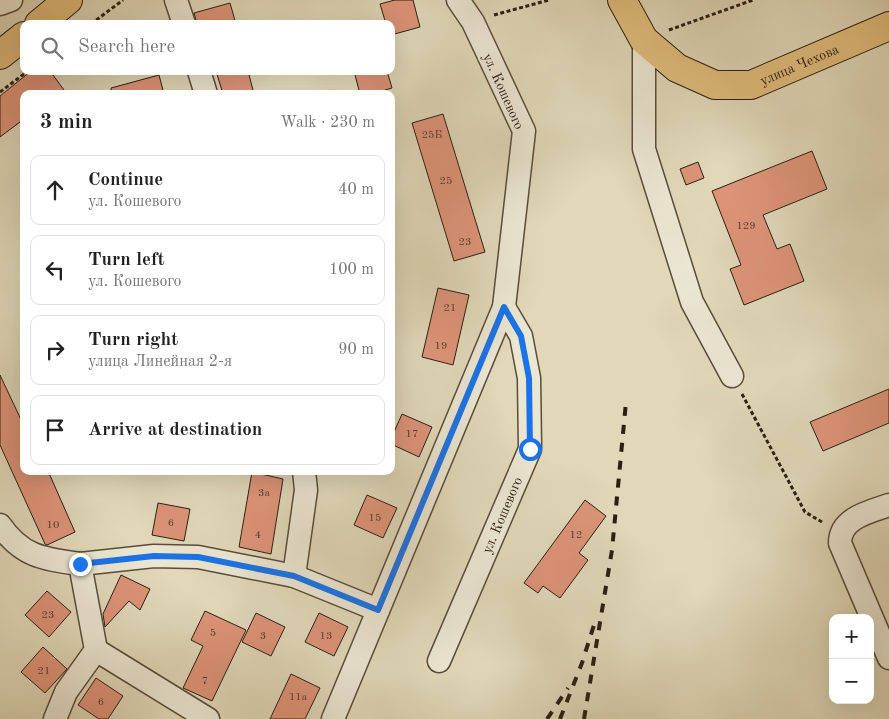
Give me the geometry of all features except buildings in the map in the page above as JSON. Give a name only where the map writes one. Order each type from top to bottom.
[{"type":"main road","points":[[44,20],[68,0]]},
{"type":"main road","name":"улица Чехова","points":[[622,0],[644,40],[677,68],[715,85],[751,84],[889,26]]},
{"type":"main road","points":[[0,55],[20,39]]},
{"type":"street","points":[[0,4],[11,0]]},
{"type":"street","points":[[176,0],[183,20]]},
{"type":"street","name":"ул. Кошевого","points":[[333,719],[504,307],[524,131],[473,22],[458,0]]},
{"type":"street","points":[[644,40],[644,149],[692,302],[732,376]]},
{"type":"street","points":[[200,75],[205,90]]},
{"type":"street","name":"ул. Кошевого","points":[[439,661],[530,449],[529,378],[521,336],[504,307]]},
{"type":"street","points":[[294,576],[306,490],[304,475]]},
{"type":"street","points":[[889,505],[847,523],[840,533],[840,543],[889,658]]},
{"type":"street","points":[[0,525],[9,538],[38,558],[80,564],[154,556],[198,557],[294,576],[378,610]]},
{"type":"street","points":[[55,719],[66,692],[96,650],[80,564]]},
{"type":"street","points":[[96,650],[208,719]]},
{"type":"path","points":[[96,20],[123,0]]},
{"type":"path","points":[[473,22],[549,0]]},
{"type":"path","points":[[644,40],[753,0]]},
{"type":"path","points":[[0,92],[23,75]]},
{"type":"path","points":[[732,376],[806,512],[840,533]]},
{"type":"railway","points":[[584,719],[612,550],[626,402]]},
{"type":"railway","points":[[560,719],[582,663],[594,625]]},
{"type":"railway","points":[[547,719],[568,688]]},
{"type":"route","points":[[80,564],[154,556],[198,557],[294,576],[378,610],[504,307],[521,336],[529,378],[530,449]]}]
